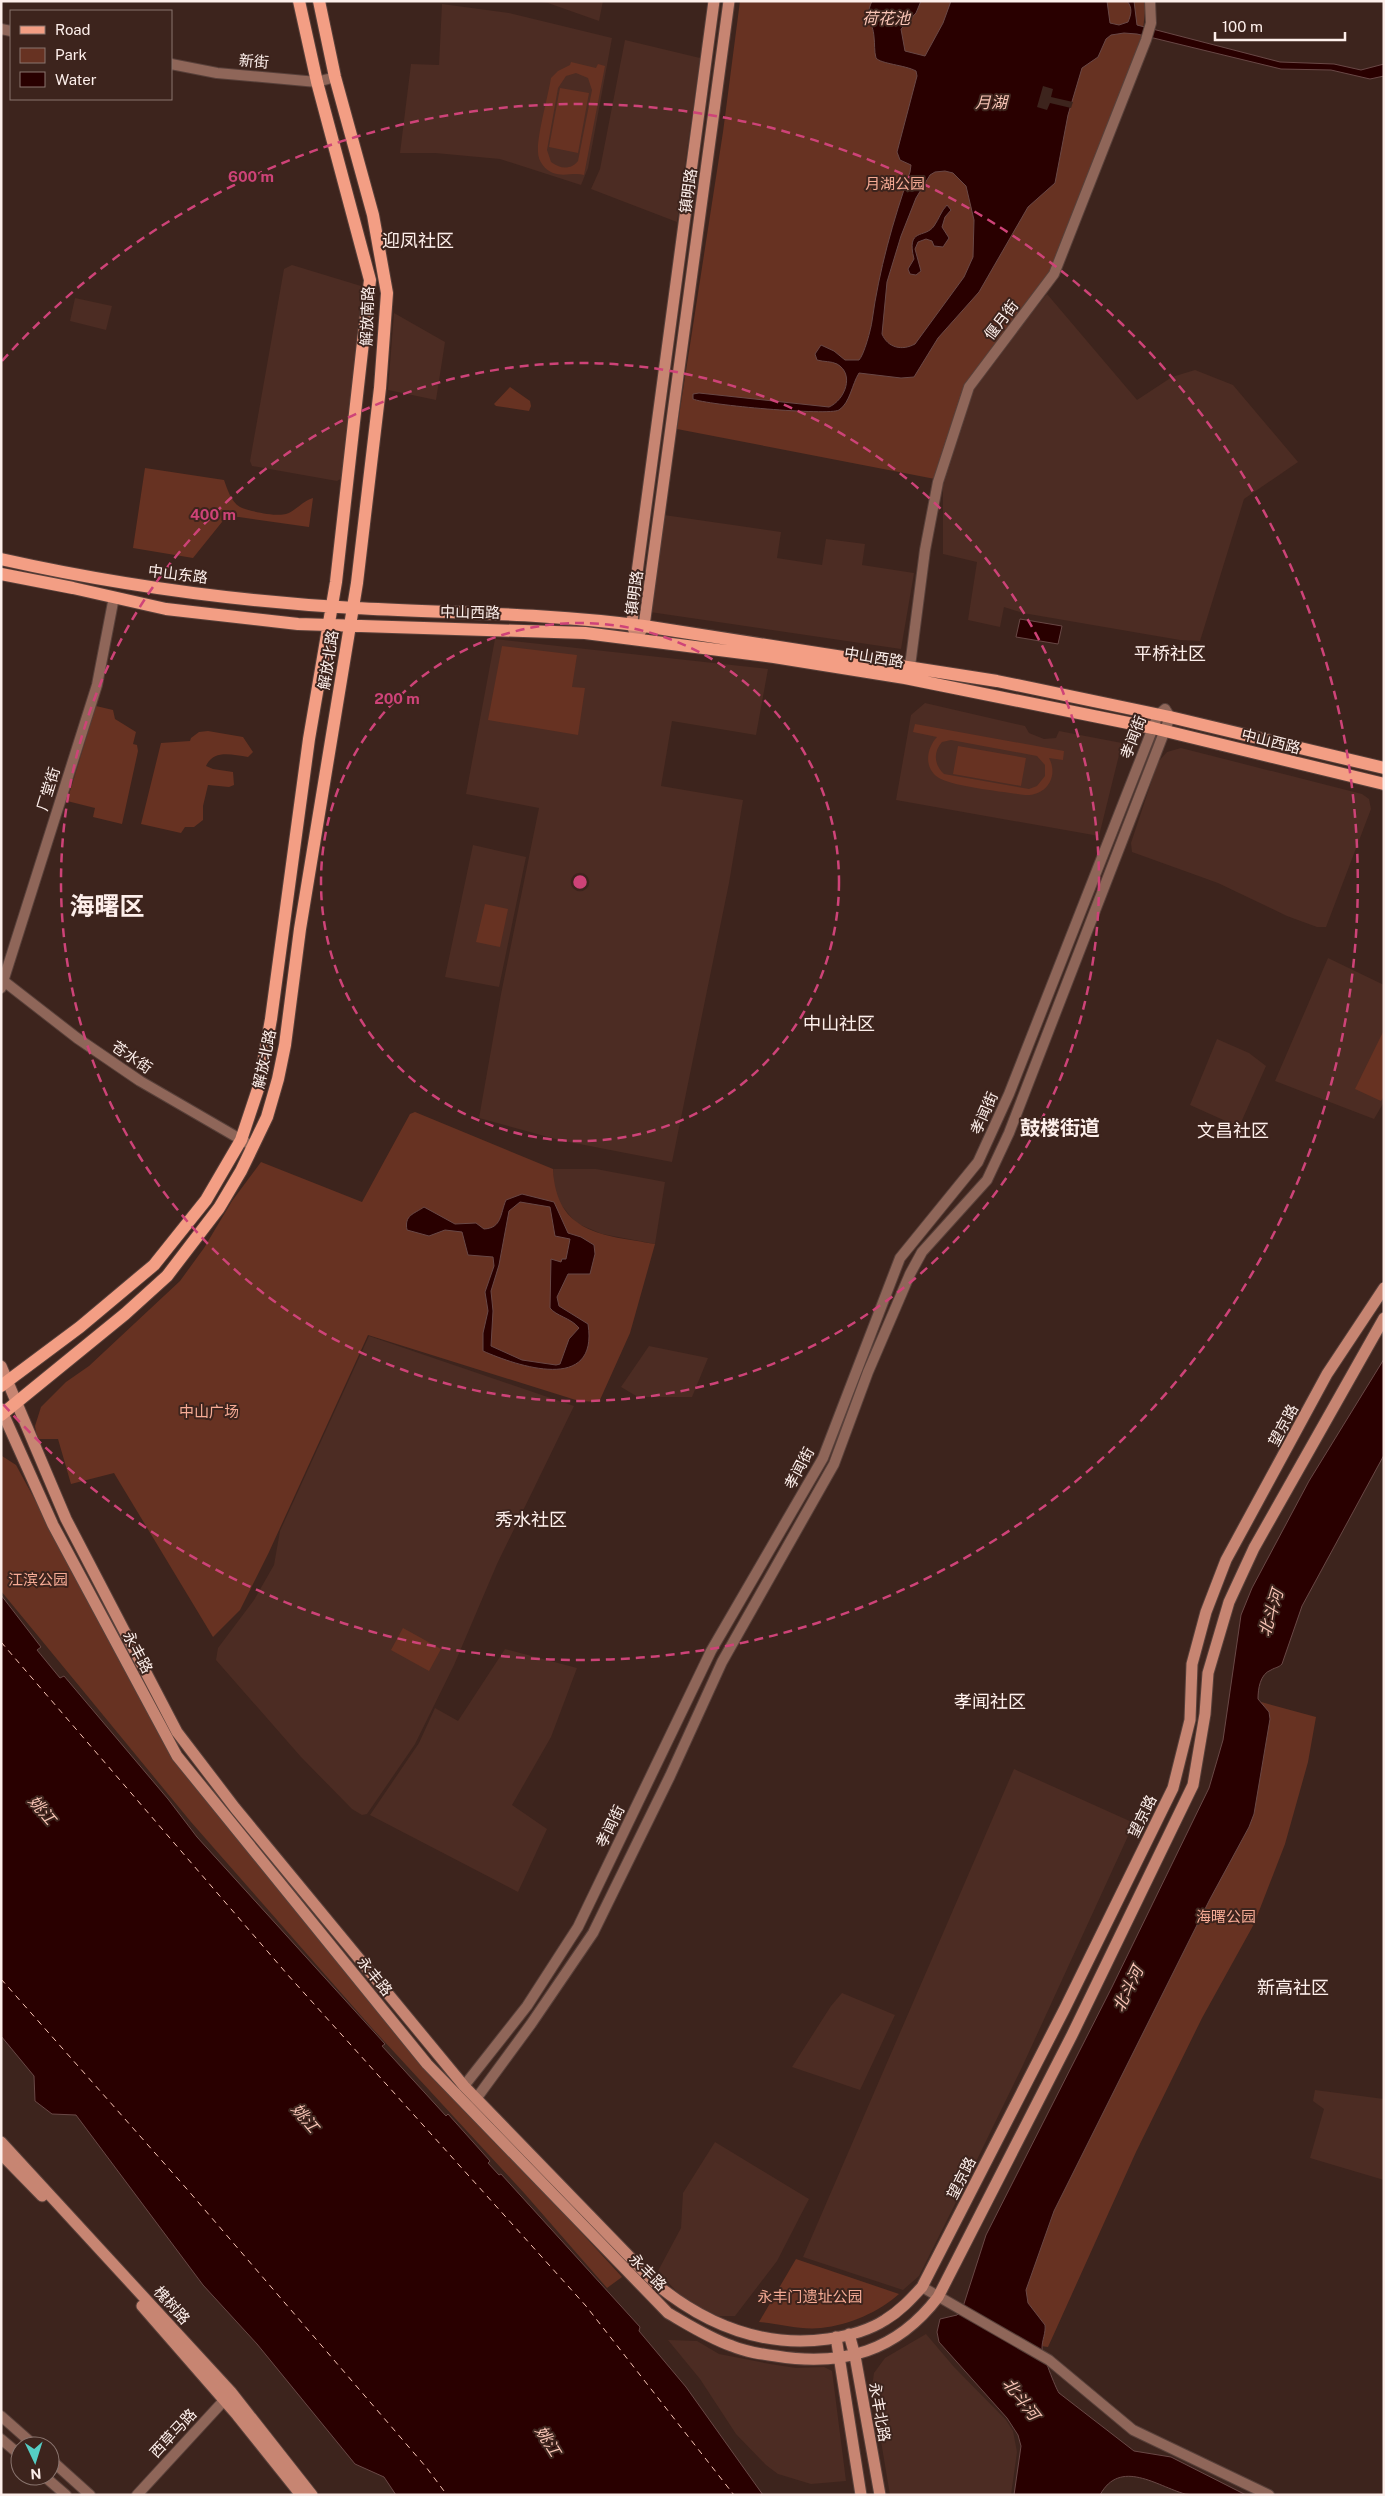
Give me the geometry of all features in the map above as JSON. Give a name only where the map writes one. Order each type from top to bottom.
[{"type":"main road","name":"解放南路","points":[[299,1],[318,82],[370,280],[332,606]]},
{"type":"main road","name":"解放南路","points":[[319,1],[335,77],[373,215],[387,293],[380,388],[353,608]]},
{"type":"main road","name":"镇明路","points":[[638,625],[680,250],[714,1]]},
{"type":"main road","name":"镇明路","points":[[636,638],[729,1]]},
{"type":"main road","name":"中山东路","points":[[1,559],[115,582],[353,608]]},
{"type":"main road","points":[[1,574],[114,597],[166,610],[350,627]]},
{"type":"main road","name":"解放北路","points":[[5,1383],[80,1328],[154,1265],[206,1200],[240,1140],[259,1086],[271,1019],[300,819],[309,739],[332,606]]},
{"type":"main road","name":"中山西路","points":[[353,608],[537,615],[638,625],[910,666],[997,681],[1164,716],[1384,768]]},
{"type":"main road","name":"解放北路","points":[[2,1412],[18,1402],[125,1314],[167,1276],[219,1208],[254,1146],[270,1107],[285,1046],[300,929],[353,608]]},
{"type":"main road","name":"中山西路","points":[[350,627],[489,628],[636,638],[774,657],[905,678],[1159,730],[1384,784]]},
{"type":"main road","name":"望京路","points":[[868,2329],[901,2309],[922,2287],[1066,2008],[1173,1788],[1190,1720],[1192,1664],[1206,1612],[1226,1560],[1328,1374],[1384,1288]]},
{"type":"main road","points":[[938,2296],[1072,2035],[1193,1785],[1205,1714],[1208,1673],[1229,1602],[1249,1557],[1384,1318]]},
{"type":"main road","name":"永丰路","points":[[1,1366],[5,1383],[18,1402],[66,1519],[177,1732],[235,1808],[464,2086],[656,2284],[676,2301],[711,2321],[740,2333],[757,2337],[809,2341],[868,2329]]},
{"type":"main road","name":"永丰路","points":[[2,1412],[53,1525],[176,1756],[426,2064],[668,2312],[705,2335],[756,2354],[798,2360],[840,2358],[855,2356],[887,2342],[924,2316],[938,2296]]},
{"type":"main road","name":"槐树路","points":[[1,2142],[227,2396],[312,2495]]},
{"type":"main road","name":"槐树路","points":[[2,2157],[89,2245],[227,2396],[301,2495]]},
{"type":"main road","name":"永丰北路","points":[[849,2334],[855,2356],[880,2495]]},
{"type":"main road","name":"永丰北路","points":[[836,2337],[861,2495]]},
{"type":"street","name":"偃月街","points":[[910,666],[925,550],[938,482],[969,387],[1054,274],[1146,40],[1151,23],[1150,1]]},
{"type":"street","name":"新街","points":[[172,64],[217,73],[318,82],[335,77]]},
{"type":"street","name":"厂堂街","points":[[2,983],[97,685],[114,597]]},
{"type":"street","name":"孝闻街","points":[[476,2099],[531,2024],[593,1933],[670,1776],[722,1662],[834,1464],[868,1372],[910,1274],[922,1252],[987,1180],[1009,1133],[1164,716]]},
{"type":"street","name":"孝闻街","points":[[464,2086],[527,2006],[578,1927],[712,1651],[822,1458],[900,1258],[978,1162],[1009,1094],[1159,730]]},
{"type":"street","name":"苍水街","points":[[2,983],[140,1081],[240,1140],[254,1146]]},
{"type":"street","points":[[922,2287],[1048,2360],[1132,2430],[1269,2495]]},
{"type":"street","name":"西草马路","points":[[137,2495],[227,2396]]},
{"type":"street","points":[[1,2416],[24,2436]]},
{"type":"street","points":[[60,2468],[90,2495]]},
{"type":"street","points":[[56,2486],[66,2495]]},
{"type":"shaded area","points":[[532,1],[603,1],[599,21],[548,3]]},
{"type":"shaded area","points":[[442,4],[509,13],[612,38],[588,168],[581,185],[500,159],[435,153],[400,153],[411,64],[439,65]]},
{"type":"shaded area","points":[[625,40],[700,58],[677,222],[591,189],[600,169]]},
{"type":"shaded area","points":[[292,265],[361,286],[363,290],[342,478],[337,481],[252,466],[250,461],[284,269]]},
{"type":"shaded area","points":[[1047,294],[1137,400],[1172,377],[1195,370],[1233,385],[1298,462],[1244,499],[1200,641],[1180,640],[1023,613],[1004,607],[1000,627],[968,620],[977,562],[943,554],[943,481],[974,384]]},
{"type":"shaded area","points":[[75,298],[112,306],[106,330],[70,321]]},
{"type":"shaded area","points":[[394,313],[445,342],[436,400],[388,390]]},
{"type":"shaded area","points":[[664,515],[781,532],[777,558],[822,565],[826,539],[865,544],[862,565],[914,573],[901,649],[650,612]]},
{"type":"shaded area","points":[[495,639],[768,669],[756,735],[672,721],[661,786],[743,800],[729,883],[672,1162],[559,1140],[479,1118],[501,994],[539,808],[466,794]]},
{"type":"shaded area","points":[[925,703],[1025,726],[1029,733],[1044,739],[1056,738],[1059,731],[1122,743],[1099,836],[896,800],[911,715]]},
{"type":"shaded area","points":[[1181,748],[1362,794],[1369,799],[1371,809],[1326,927],[1317,927],[1287,916],[1218,883],[1132,852],[1131,843],[1158,762],[1167,752]]},
{"type":"shaded area","points":[[473,845],[526,857],[499,987],[445,977]]},
{"type":"shaded area","points":[[1328,958],[1384,985],[1384,1102],[1374,1119],[1275,1081]]},
{"type":"shaded area","points":[[1217,1039],[1249,1053],[1266,1066],[1239,1127],[1190,1105]]},
{"type":"shaded area","points":[[553,1169],[596,1169],[665,1182],[655,1244],[602,1234],[576,1223],[558,1201],[554,1187]]},
{"type":"shaded area","points":[[369,1336],[574,1406],[497,1564],[454,1665],[415,1744],[367,1814],[362,1815],[352,1809],[301,1757],[216,1660],[218,1648],[254,1600],[274,1565],[280,1531]]},
{"type":"shaded area","points":[[649,1346],[708,1358],[692,1397],[638,1397],[621,1387]]},
{"type":"shaded area","points":[[505,1649],[577,1668],[551,1737],[512,1805],[547,1829],[518,1892],[370,1815],[419,1743],[435,1708],[458,1721]]},
{"type":"shaded area","points":[[1014,1769],[1134,1823],[1023,2065],[968,2178],[919,2276],[903,2290],[803,2257]]},
{"type":"shaded area","points":[[842,1993],[895,2015],[860,2090],[792,2067],[831,2006]]},
{"type":"shaded area","points":[[1315,2090],[1384,2099],[1384,2180],[1310,2158],[1324,2109],[1313,2101]]},
{"type":"shaded area","points":[[715,2142],[809,2199],[777,2261],[735,2316],[718,2316],[684,2300],[658,2271],[681,2228],[683,2193]]},
{"type":"shaded area","points":[[926,2334],[954,2367],[1006,2420],[1013,2431],[1017,2452],[1011,2495],[890,2495],[872,2387],[874,2373],[885,2358]]},
{"type":"shaded area","points":[[668,2340],[697,2341],[719,2354],[770,2364],[796,2368],[824,2367],[832,2371],[846,2481],[811,2484],[778,2474],[766,2465],[736,2434],[700,2379]]},
{"type":"green space","name":"月湖公园","points":[[740,1],[1146,1],[1142,40],[1051,273],[968,386],[935,479],[677,429],[723,132]]},
{"type":"green space","points":[[571,62],[596,68],[598,64],[605,66],[584,175],[553,173],[542,165],[538,155],[539,136],[551,78],[558,71],[570,65]],"holes":[[[576,73],[588,78],[592,90],[578,161],[569,167],[558,166],[551,162],[547,150],[558,88],[566,76]]]},
{"type":"green space","points":[[560,88],[589,93],[578,153],[549,147]]},
{"type":"green space","points":[[510,387],[530,401],[529,411],[496,406],[494,404]]},
{"type":"green space","points":[[145,468],[224,480],[230,495],[237,505],[244,509],[263,513],[286,514],[313,498],[309,527],[239,517],[226,517],[193,558],[133,548]]},
{"type":"green space","points":[[502,646],[577,655],[572,687],[585,688],[578,735],[488,720]]},
{"type":"green space","points":[[96,706],[113,710],[115,719],[136,732],[133,744],[137,745],[138,751],[122,824],[93,817],[95,808],[67,801]]},
{"type":"green space","points":[[915,724],[1064,751],[1063,760],[1049,758],[1052,765],[1051,778],[1049,784],[1039,792],[1025,795],[969,787],[948,782],[935,775],[931,770],[928,759],[930,747],[937,737],[913,732]],"holes":[[[951,740],[1037,756],[1045,765],[1045,776],[1037,786],[1029,789],[944,774],[938,767],[936,758],[937,750],[942,742]]]},
{"type":"green space","points":[[208,731],[243,737],[253,752],[248,757],[230,754],[219,755],[209,761],[206,766],[233,772],[234,785],[229,787],[208,785],[203,806],[203,820],[194,827],[185,827],[181,833],[141,824],[161,743],[190,741],[199,732]]},
{"type":"green space","points":[[958,746],[1026,758],[1021,786],[953,774]]},
{"type":"green space","points":[[485,904],[508,909],[500,947],[476,942]]},
{"type":"green space","points":[[1384,1030],[1384,1096],[1381,1101],[1355,1089]]},
{"type":"green space","name":"中山广场","points":[[415,1112],[553,1169],[556,1191],[563,1207],[573,1219],[586,1228],[618,1238],[655,1244],[630,1333],[599,1402],[579,1401],[368,1335],[269,1552],[240,1610],[213,1637],[114,1473],[71,1484],[58,1439],[37,1439],[35,1426],[41,1407],[66,1382],[89,1366],[180,1281],[204,1248],[232,1201],[261,1162],[362,1202],[410,1114]]},
{"type":"green space","name":"江滨公园","points":[[2,1456],[16,1465],[168,1745],[469,2110],[622,2277],[607,2288],[525,2194],[371,2027],[191,1822],[1,1591]]},
{"type":"green space","points":[[403,1628],[441,1649],[429,1671],[391,1650]]},
{"type":"green space","name":"海曙公园","points":[[1254,1700],[1316,1717],[1308,1762],[1285,1844],[1254,1924],[1202,2018],[1136,2152],[1048,2347],[1041,2346],[1022,2297],[1023,2288]]},
{"type":"green space","name":"永丰门遗址公园","points":[[796,2259],[899,2294],[891,2301],[863,2317],[832,2326],[805,2328],[759,2322]]},
{"type":"water","name":"月湖","points":[[872,1],[921,1],[916,13],[901,29],[905,51],[925,56],[943,23],[951,1],[1107,1],[1110,23],[1119,25],[1128,22],[1131,12],[1127,1],[1134,1],[1137,25],[1280,62],[1334,64],[1361,70],[1384,64],[1384,76],[1370,79],[1331,70],[1281,69],[1137,34],[1111,35],[1106,39],[1098,57],[1082,68],[1068,115],[1055,183],[1028,207],[979,292],[938,338],[914,377],[901,378],[859,373],[843,407],[839,410],[830,411],[814,412],[767,409],[693,399],[693,394],[699,393],[829,407],[840,399],[846,387],[846,374],[837,364],[817,360],[815,354],[821,345],[834,351],[845,360],[859,360],[863,353],[870,330],[887,246],[910,172],[911,165],[900,160],[897,152],[917,76],[916,71],[883,62],[876,58],[869,16]],"holes":[[[945,171],[953,173],[966,186],[974,220],[973,257],[964,277],[915,344],[900,348],[896,347],[888,342],[882,334],[887,282],[901,236],[916,198],[930,175],[935,172]]]},
{"type":"water","points":[[947,205],[951,210],[945,217],[942,227],[949,238],[943,247],[934,246],[932,241],[926,239],[918,242],[915,249],[921,271],[916,275],[910,274],[908,269],[914,259],[912,242],[914,238],[934,226]]},
{"type":"water","points":[[1020,619],[1062,626],[1058,644],[1016,637]]},
{"type":"water","points":[[522,1194],[554,1202],[568,1233],[581,1237],[594,1245],[595,1254],[590,1274],[568,1274],[557,1297],[559,1306],[588,1324],[588,1346],[581,1360],[569,1367],[552,1369],[534,1368],[483,1351],[483,1333],[488,1311],[485,1292],[494,1266],[493,1257],[468,1255],[462,1232],[445,1230],[429,1236],[407,1230],[408,1218],[424,1207],[455,1224],[476,1223],[484,1229],[490,1228],[500,1219],[506,1200]],"holes":[[[520,1202],[550,1207],[555,1236],[570,1239],[566,1259],[562,1259],[561,1262],[551,1259],[550,1308],[579,1328],[569,1339],[560,1364],[556,1365],[522,1360],[491,1346],[493,1311],[491,1291],[499,1265],[509,1211]]]},
{"type":"water","name":"北斗河","points":[[1384,1359],[1384,1455],[1302,1606],[1282,1664],[1267,1672],[1260,1682],[1258,1699],[1269,1712],[1270,1719],[1254,1814],[1054,2211],[1026,2290],[1028,2303],[1045,2325],[1042,2348],[1049,2371],[1059,2393],[1134,2451],[1171,2457],[1246,2495],[1185,2494],[1151,2481],[1128,2476],[1118,2478],[1108,2484],[1100,2495],[1014,2495],[1021,2446],[1018,2435],[1007,2418],[939,2342],[937,2332],[940,2319],[957,2315],[962,2310],[986,2235],[1112,1987],[1209,1788],[1223,1740],[1241,1615],[1252,1588],[1309,1481]]},
{"type":"water","name":"姚江","points":[[1,1595],[41,1647],[37,1650],[60,1678],[64,1676],[168,1799],[197,1837],[385,2044],[382,2046],[446,2116],[448,2114],[490,2161],[488,2163],[499,2175],[501,2174],[640,2327],[639,2331],[686,2387],[763,2495],[396,2495],[384,2477],[355,2464],[257,2344],[203,2285],[76,2115],[52,2114],[35,2101],[34,2076],[1,2036]]},
{"type":"pier","points":[[1043,86],[1053,89],[1051,97],[1073,102],[1071,108],[1050,103],[1047,110],[1037,107]]},
{"type":"ferry route","points":[[1,1642],[287,1974],[586,2306],[734,2495]]},
{"type":"ferry route","points":[[1,1979],[186,2188],[426,2467],[447,2495]]},
{"type":"district","name":"迎凤社区","points":[[418,240]]},
{"type":"district","name":"平桥社区","points":[[1170,653]]},
{"type":"district","name":"海曙区","points":[[107,906]]},
{"type":"district","name":"中山社区","points":[[839,1023]]},
{"type":"district","name":"鼓楼街道","points":[[1060,1128]]},
{"type":"district","name":"文昌社区","points":[[1233,1130]]},
{"type":"district","name":"秀水社区","points":[[531,1519]]},
{"type":"district","name":"孝闻社区","points":[[990,1701]]},
{"type":"district","name":"新高社区","points":[[1293,1987]]},
{"type":"water label","name":"荷花池","points":[[886,18]]}]
